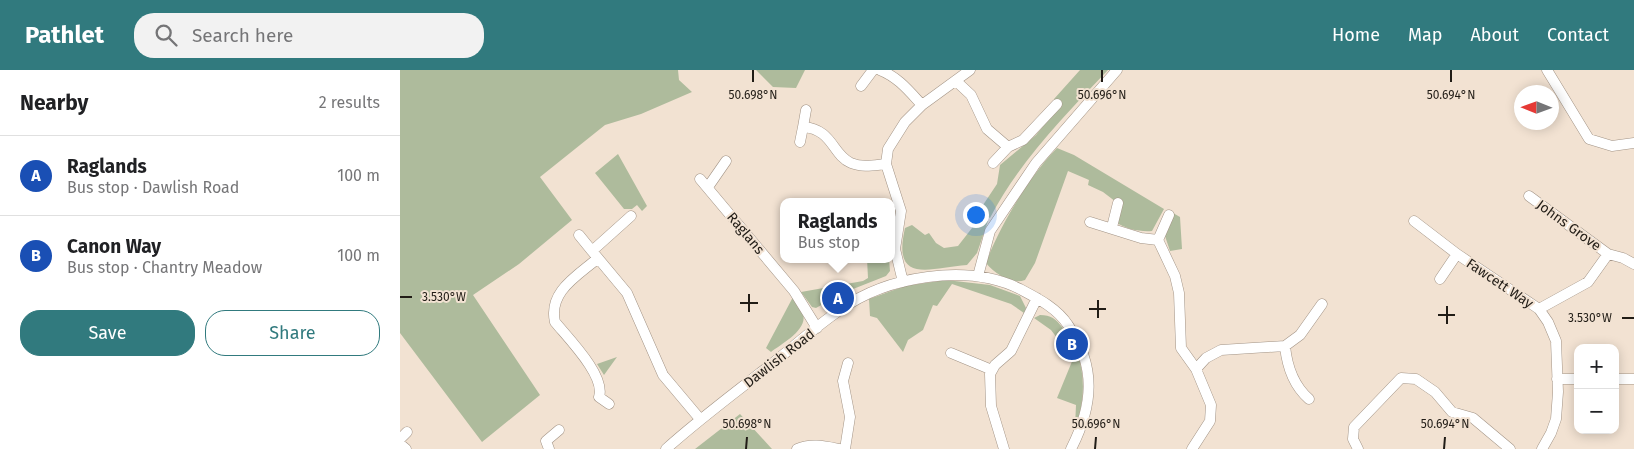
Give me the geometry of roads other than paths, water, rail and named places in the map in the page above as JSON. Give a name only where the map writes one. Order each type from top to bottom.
[{"type":"street","points":[[861,86],[873,70]]},
{"type":"street","points":[[880,70],[890,74],[922,105]]},
{"type":"street","points":[[903,282],[895,249],[900,204],[886,164],[892,140],[905,122],[922,105],[970,70]]},
{"type":"street","points":[[978,276],[990,230],[994,224],[1036,163],[1117,70]]},
{"type":"street","points":[[1547,70],[1590,140],[1612,146],[1634,143]]},
{"type":"street","points":[[956,81],[971,95],[988,129],[1008,147]]},
{"type":"street","points":[[993,163],[1008,147],[1023,140],[1057,104]]},
{"type":"street","points":[[800,142],[806,110]]},
{"type":"street","points":[[803,128],[821,133],[832,142],[844,158],[854,164],[865,166],[886,164]]},
{"type":"street","points":[[708,187],[726,161]]},
{"type":"street","name":"Raglans","points":[[700,179],[794,291],[817,328]]},
{"type":"street","name":"Johns Grove","points":[[1529,196],[1608,254],[1634,264]]},
{"type":"street","points":[[1112,227],[1118,203]]},
{"type":"street","points":[[608,404],[599,397],[599,384],[589,365],[555,322],[554,306],[557,296],[631,216]]},
{"type":"street","points":[[1169,216],[1158,240],[1175,276],[1179,293],[1181,348],[1196,369],[1207,391],[1212,410],[1206,428],[1192,449]]},
{"type":"street","name":"Fawcett Way","points":[[1414,221],[1457,254],[1539,309],[1548,322],[1556,341],[1558,411],[1551,433],[1542,449]]},
{"type":"street","points":[[1090,222],[1112,227],[1140,238],[1158,240]]},
{"type":"street","points":[[579,235],[627,293],[663,375],[700,419]]},
{"type":"street","points":[[1440,279],[1457,254]]},
{"type":"street","name":"Johns Grove","points":[[1539,309],[1588,282],[1608,254]]},
{"type":"street","name":"Dawlish Road","points":[[666,449],[700,419],[852,302],[903,282],[944,276],[978,276],[1013,286],[1037,298],[1067,323],[1079,343],[1088,373],[1090,398],[1074,448]]},
{"type":"street","points":[[1004,449],[991,406],[989,378],[998,361],[1011,351],[1037,298]]},
{"type":"street","points":[[1196,369],[1206,358],[1221,350],[1284,346],[1300,335],[1322,304]]},
{"type":"street","points":[[1284,346],[1293,378],[1301,392],[1309,399]]},
{"type":"street","points":[[951,353],[992,370]]},
{"type":"street","points":[[845,449],[850,417],[843,381],[848,363]]},
{"type":"street","points":[[1358,449],[1353,440],[1354,427],[1400,378],[1416,379],[1435,392],[1452,412],[1473,418],[1510,449]]},
{"type":"street","points":[[1557,378],[1574,379]]},
{"type":"street","points":[[1619,379],[1634,379]]},
{"type":"street","points":[[549,449],[546,441],[559,430]]},
{"type":"street","points":[[400,444],[406,449]]},
{"type":"street","points":[[797,449],[810,445],[821,445],[840,449]]},
{"type":"place","name":"Raglands","points":[[838,298]]},
{"type":"place","name":"Canon Way","points":[[1072,344]]}]
